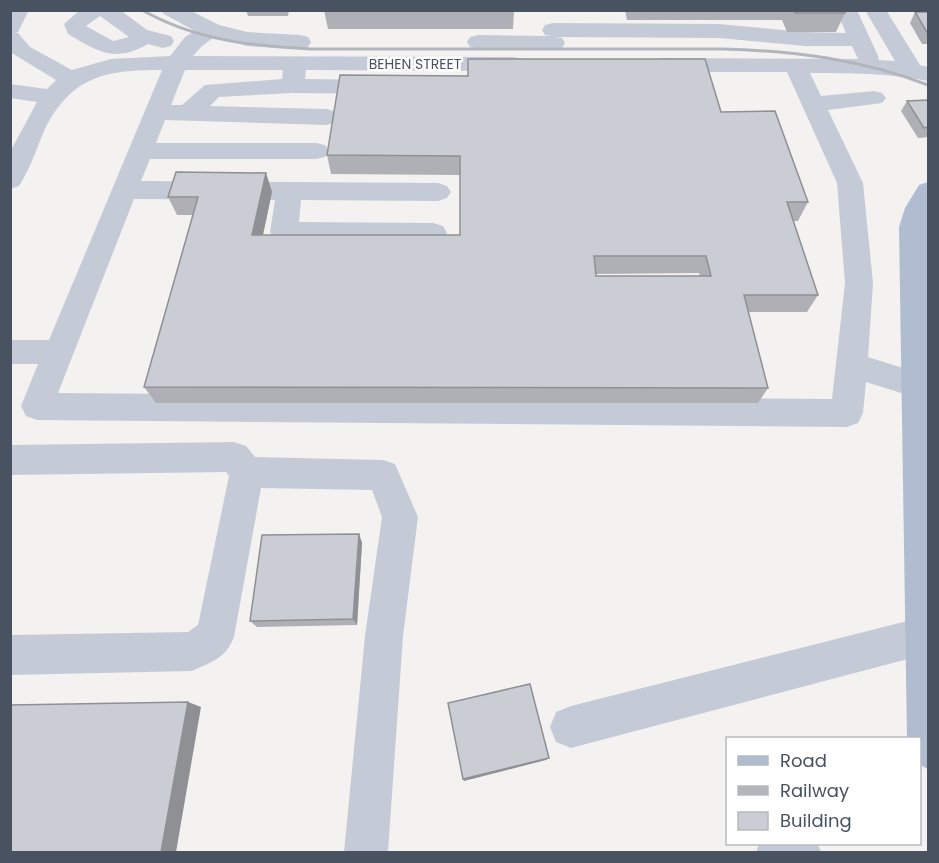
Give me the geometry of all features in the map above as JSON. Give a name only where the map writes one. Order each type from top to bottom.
[{"type":"main road","points":[[928,191],[918,208],[913,227],[917,385],[923,439],[923,636],[928,748]]},
{"type":"street","points":[[10,27],[18,10]]},
{"type":"street","points":[[95,10],[75,24],[76,29],[108,49],[126,48],[146,36]]},
{"type":"street","points":[[106,10],[182,56]]},
{"type":"street","points":[[171,10],[211,30],[247,39],[320,42]]},
{"type":"street","points":[[846,10],[871,66]]},
{"type":"street","points":[[875,10],[920,72]]},
{"type":"street","points":[[211,30],[193,42],[182,56],[124,190],[37,406],[847,413],[859,283],[849,183],[795,66]]},
{"type":"street","points":[[460,42],[719,31],[805,39],[860,40]]},
{"type":"street","name":"BEHEN STREET","points":[[77,76],[116,64],[182,56],[294,75],[554,37]]},
{"type":"street","points":[[10,38],[22,51],[77,76],[51,97],[10,180]]},
{"type":"street","points":[[640,65],[871,66],[920,72]]},
{"type":"street","points":[[189,113],[213,90],[294,75],[399,87]]},
{"type":"street","points":[[10,91],[51,97]]},
{"type":"street","points":[[813,104],[874,98]]},
{"type":"street","points":[[157,112],[327,117]]},
{"type":"street","points":[[141,151],[316,151]]},
{"type":"street","points":[[124,190],[438,192]]},
{"type":"street","points":[[289,191],[284,232],[433,232]]},
{"type":"street","points":[[10,352],[57,352]]},
{"type":"street","points":[[851,365],[917,385]]},
{"type":"street","points":[[10,460],[234,457],[247,471],[383,475],[400,517],[384,636],[366,852]]},
{"type":"street","points":[[10,655],[192,651],[215,637],[247,471]]},
{"type":"street","points":[[571,727],[923,636]]},
{"type":"street","points":[[778,852],[797,850],[799,852]]},
{"type":"building","points":[[794,10],[844,10],[845,13],[795,13]]},
{"type":"building","points":[[915,12],[928,12],[928,34]]},
{"type":"building","points":[[468,59],[705,59],[721,112],[775,111],[808,202],[787,202],[818,295],[744,295],[768,388],[144,387],[198,197],[168,197],[176,172],[266,173],[252,235],[460,235],[460,156],[327,155],[340,75],[468,76]],"holes":[[[594,256],[706,256],[711,276],[596,276]]]},
{"type":"building","points":[[928,100],[928,127],[924,128],[907,101]]},
{"type":"building","points":[[359,534],[353,619],[250,621],[262,535]]},
{"type":"building","points":[[530,684],[549,758],[463,779],[448,703]]},
{"type":"building","points":[[188,702],[161,852],[10,852],[10,705]]},
{"type":"railway","points":[[142,10],[203,35],[267,46],[311,49],[749,50],[827,58],[878,69],[928,85]]}]
